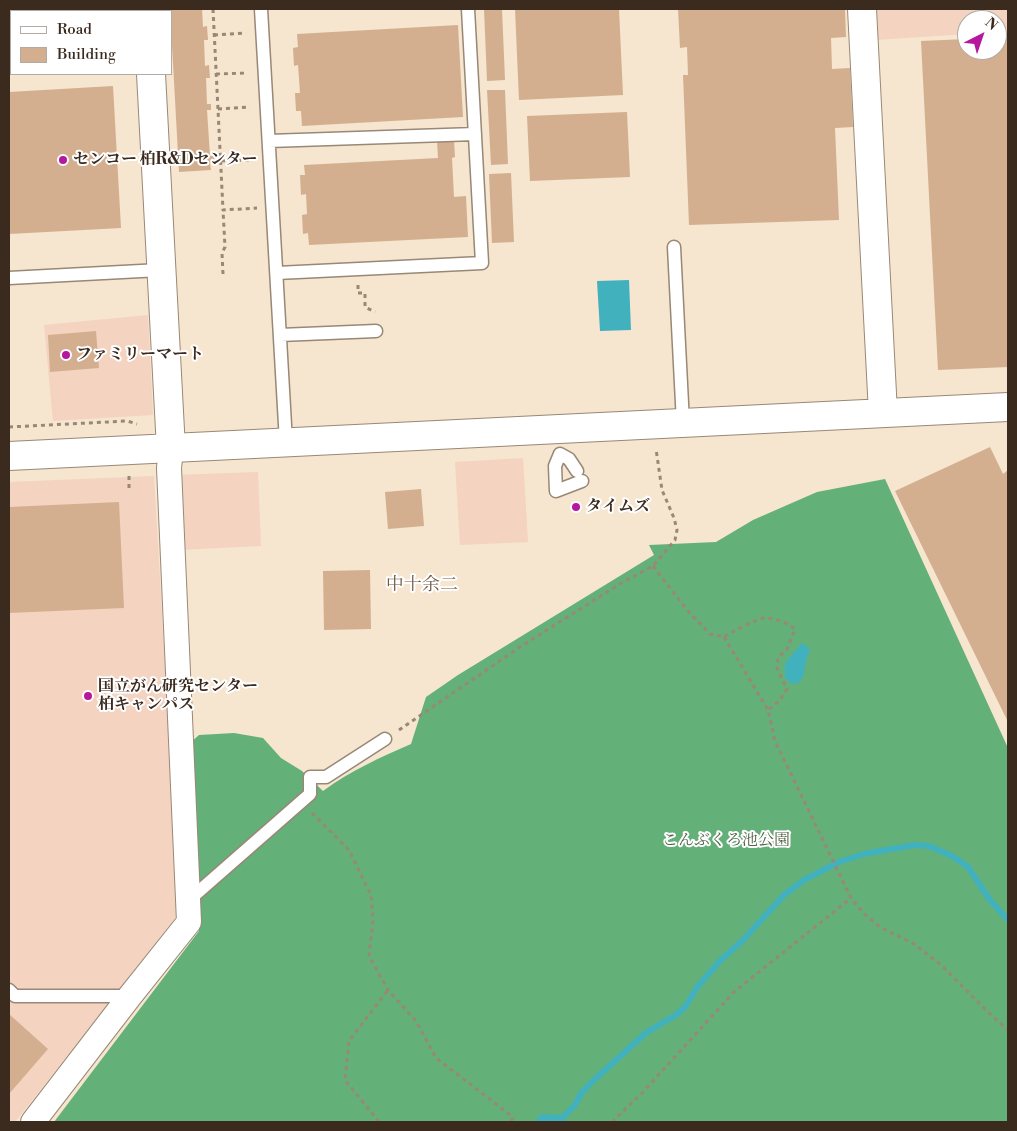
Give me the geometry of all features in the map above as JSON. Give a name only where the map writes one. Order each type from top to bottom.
[{"type":"street","points":[[862,9],[883,413]]},
{"type":"street","points":[[33,1122],[189,922],[170,448],[151,75]]},
{"type":"street","points":[[9,456],[286,442],[559,441],[683,423],[1008,406]]},
{"type":"lane","points":[[261,9],[286,442]]},
{"type":"lane","points":[[276,273],[482,263],[468,9]]},
{"type":"lane","points":[[268,141],[475,134]]},
{"type":"lane","points":[[674,247],[683,423]]},
{"type":"lane","points":[[9,278],[160,270]]},
{"type":"lane","points":[[280,335],[376,332]]},
{"type":"lane","points":[[559,441],[579,476],[556,491],[555,466],[559,441]]},
{"type":"lane","points":[[189,900],[310,794],[310,777],[326,777],[385,739]]},
{"type":"lane","points":[[9,990],[15,996],[130,996]]},
{"type":"path","points":[[213,9],[224,210],[225,247],[222,253],[223,274]]},
{"type":"path","points":[[214,35],[262,32]]},
{"type":"path","points":[[216,74],[264,72]]},
{"type":"path","points":[[218,109],[266,106]]},
{"type":"path","points":[[221,161],[270,159]]},
{"type":"path","points":[[224,210],[272,208]]},
{"type":"path","points":[[358,287],[358,293],[365,293],[365,307],[375,312]]},
{"type":"path","points":[[9,427],[128,421],[141,426]]},
{"type":"path","points":[[385,739],[520,647],[623,582],[653,566],[675,540],[677,530],[662,490],[655,443]]},
{"type":"path","points":[[653,566],[687,610],[710,634],[724,637],[764,618],[788,623],[795,629],[787,649],[778,658],[776,668],[787,690],[780,700],[768,710]]},
{"type":"path","points":[[724,637],[768,710],[775,741],[851,898],[864,914],[880,927],[914,944],[940,965],[991,1016],[1008,1030]]},
{"type":"path","points":[[300,802],[349,850],[371,895],[372,920],[369,956],[388,990],[416,1021],[436,1058],[513,1117],[511,1122]]},
{"type":"path","points":[[612,1122],[642,1093],[734,992],[851,898]]},
{"type":"path","points":[[379,1122],[344,1080],[350,1041],[388,990]]},
{"type":"shaded area","points":[[874,9],[1008,9],[1008,32],[1007,10],[957,10],[957,35],[875,40]]},
{"type":"shaded area","points":[[148,315],[153,415],[53,421],[44,325]]},
{"type":"shaded area","points":[[523,458],[528,542],[460,545],[455,462]]},
{"type":"shaded area","points":[[258,472],[261,546],[179,550],[176,475]]},
{"type":"shaded area","name":"国立がん研究センター 柏キャンパス","points":[[154,476],[179,910],[174,920],[15,1122],[9,1122],[9,482]]},
{"type":"green space","name":"こんぶくろ池公園","points":[[885,479],[1008,748],[1008,1122],[54,1122],[199,931],[190,743],[199,735],[234,733],[263,738],[281,758],[302,771],[323,791],[377,759],[411,744],[426,697],[458,675],[654,555],[649,545],[716,542],[753,520],[817,492]]},
{"type":"water","points":[[629,280],[631,330],[600,331],[597,281]]},
{"type":"water","points":[[802,643],[810,649],[804,674],[800,682],[792,684],[785,678],[785,663]]},
{"type":"water","points":[[541,1114],[565,1115],[567,1122],[534,1122]]},
{"type":"building","points":[[9,9],[29,9],[10,10],[9,73]]},
{"type":"building","points":[[202,9],[203,27],[207,26],[208,40],[204,40],[205,66],[209,65],[210,78],[206,78],[207,104],[211,104],[211,110],[207,110],[210,156],[214,156],[215,163],[210,163],[211,170],[179,172],[172,45],[172,10],[170,10]]},
{"type":"building","points":[[484,9],[502,9],[505,80],[487,81]]},
{"type":"building","points":[[515,9],[619,9],[623,95],[519,100]]},
{"type":"building","points":[[678,9],[845,9],[846,37],[831,38],[832,69],[850,68],[853,127],[835,128],[839,220],[689,225],[683,75],[688,75],[687,47],[680,48]]},
{"type":"building","points":[[458,25],[463,117],[302,126],[301,111],[296,111],[295,93],[300,93],[298,65],[294,66],[293,48],[298,47],[297,34]]},
{"type":"building","points":[[1007,37],[1008,367],[938,370],[921,41],[957,39],[957,60],[1007,60]]},
{"type":"building","name":"センコー 柏R&Dセンター","points":[[113,86],[121,228],[9,234],[9,92]]},
{"type":"building","points":[[487,90],[505,90],[508,164],[491,165]]},
{"type":"building","points":[[627,112],[630,177],[530,181],[527,116]]},
{"type":"building","points":[[454,140],[455,157],[452,158],[454,197],[466,196],[468,237],[309,245],[308,233],[303,234],[302,215],[307,214],[306,194],[301,195],[300,175],[305,175],[304,165],[438,158],[437,141]]},
{"type":"building","points":[[511,173],[514,242],[492,243],[489,174]]},
{"type":"building","points":[[96,331],[99,368],[50,372],[48,335]]},
{"type":"building","points":[[990,447],[1003,474],[1008,470],[1008,722],[895,491]]},
{"type":"building","points":[[421,489],[424,526],[388,529],[385,492]]},
{"type":"building","points":[[119,502],[124,608],[9,613],[9,507]]},
{"type":"building","points":[[370,570],[371,629],[324,630],[323,571]]},
{"type":"building","points":[[9,1014],[48,1049],[9,1094]]},
{"type":"waterway","points":[[565,1115],[575,1105],[582,1092],[647,1032],[676,1015],[685,1007],[698,986],[720,961],[744,939],[784,895],[804,880],[839,862],[864,854],[914,845],[929,846],[952,856],[968,867],[990,900],[1008,920]]},
{"type":"place","name":"センコー 柏R&Dセンター","points":[[63,160]]},
{"type":"place","name":"ファミリーマート","points":[[66,355]]},
{"type":"place","name":"タイムズ","points":[[576,507]]},
{"type":"place","name":"国立がん研究センター 柏キャンパス","points":[[88,696]]},
{"type":"district","name":"中十余二","points":[[422,586]]}]
